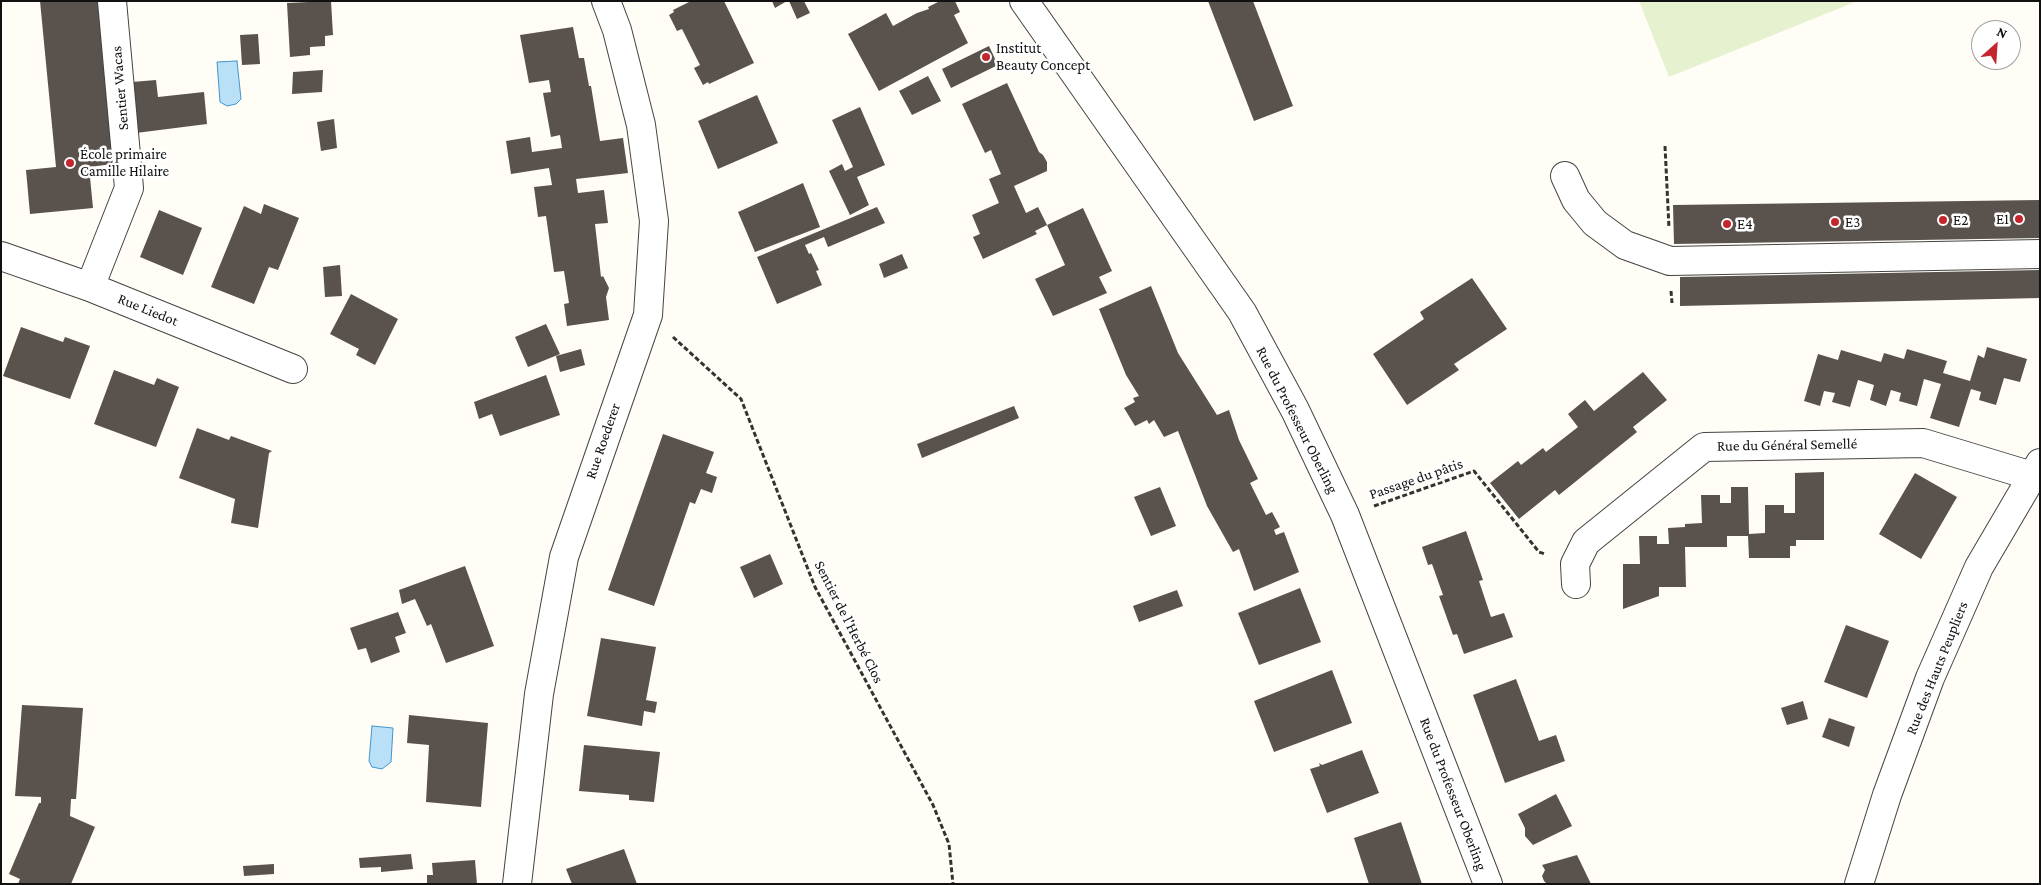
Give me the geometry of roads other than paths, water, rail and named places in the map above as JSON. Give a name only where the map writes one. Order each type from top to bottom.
[{"type":"street","name":"Sentier Wacas","points":[[90,287],[129,188],[112,1]]},
{"type":"street","name":"Rue Roederer","points":[[517,884],[539,694],[564,557],[648,315],[654,221],[643,134],[617,30],[606,1]]},
{"type":"street","name":"Rue du Professeur Oberling","points":[[1026,2],[1242,312],[1296,410],[1345,515],[1488,884]]},
{"type":"street","points":[[1565,176],[1576,200],[1595,222],[1625,245],[1670,261],[2040,254]]},
{"type":"street","name":"Rue Liedot","points":[[1,256],[90,287],[293,369]]},
{"type":"street","name":"Rue du Général Semellé","points":[[1576,574],[1586,542],[1704,447],[1923,443],[2036,469]]},
{"type":"street","name":"Rue des Hauts Peupliers","points":[[1859,884],[1887,795],[1930,678],[1979,567],[2036,469]]},
{"type":"water","points":[[237,61],[241,99],[236,104],[227,106],[220,102],[217,62]]},
{"type":"water","points":[[372,726],[393,728],[391,762],[382,769],[372,767],[369,761]]},
{"type":"place","name":"Institut Beauty Concept","points":[[986,57]]},
{"type":"place","name":"École primaire Camille Hilaire","points":[[70,163]]},
{"type":"place","name":"E1","points":[[2019,219]]},
{"type":"place","name":"E2","points":[[1943,220]]},
{"type":"place","name":"E3","points":[[1835,222]]},
{"type":"place","name":"E4","points":[[1727,224]]}]
